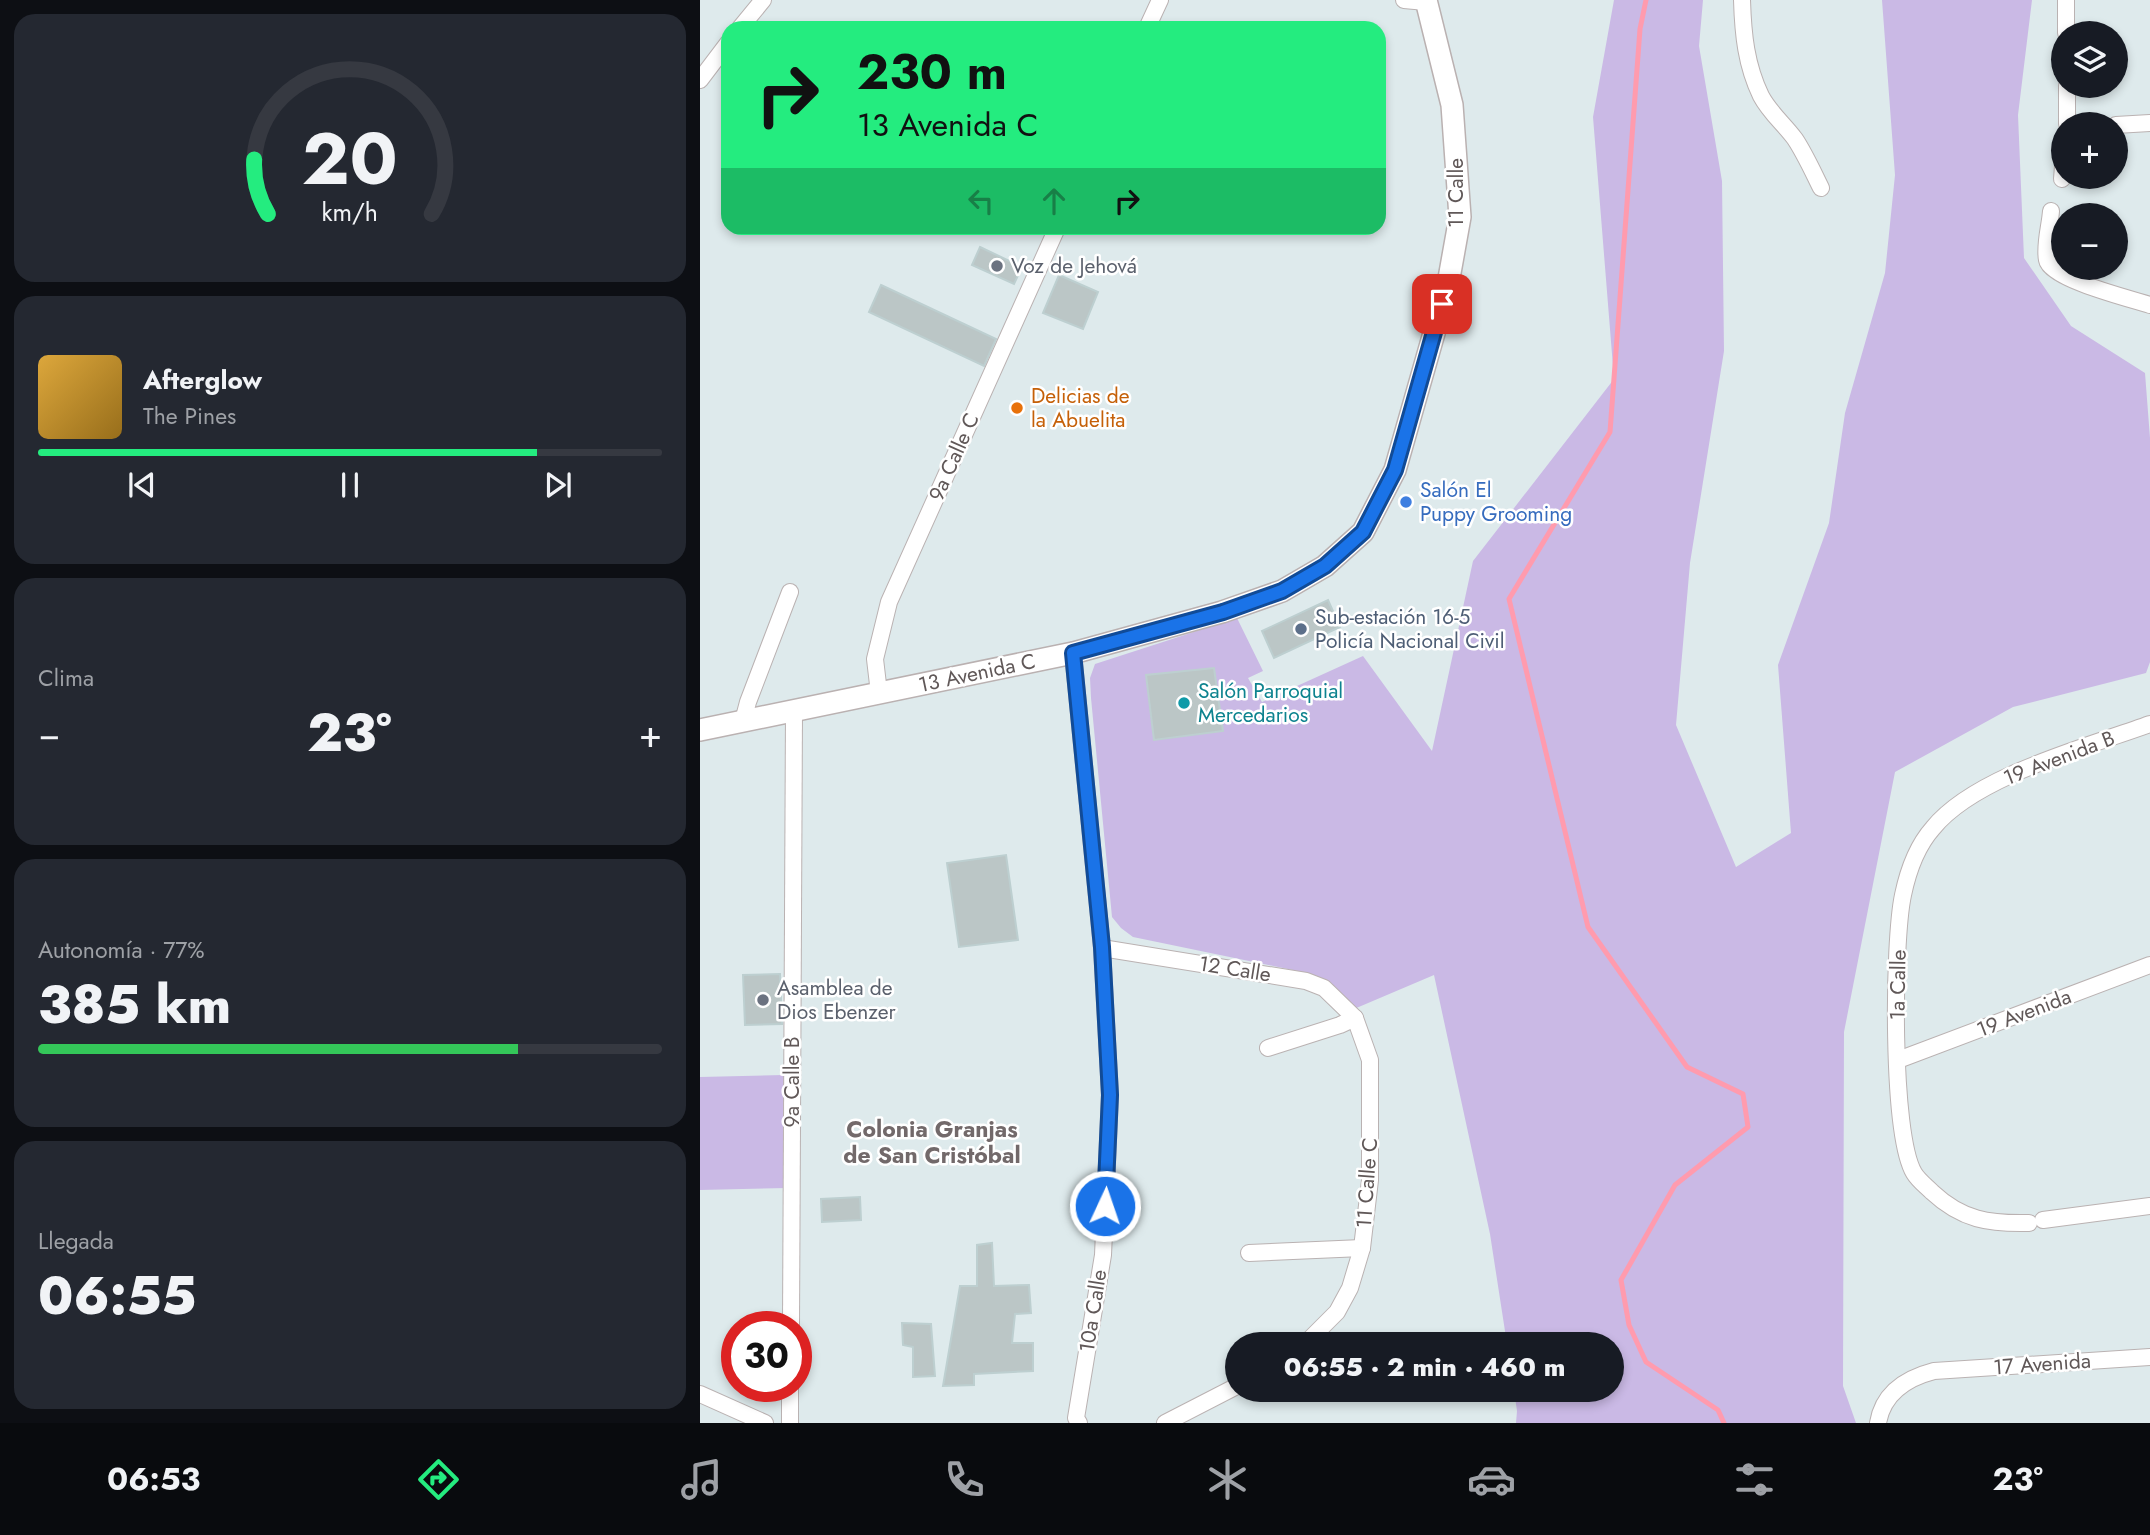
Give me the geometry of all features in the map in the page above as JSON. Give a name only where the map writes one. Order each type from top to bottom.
[{"type":"street","points":[[746,21],[763,0]]},
{"type":"street","points":[[1150,21],[1160,0]]},
{"type":"street","points":[[1404,0],[1426,1]]},
{"type":"street","points":[[1742,0],[1745,47],[1750,69],[1762,97],[1795,139],[1821,188]]},
{"type":"street","points":[[2066,0],[2066,21]]},
{"type":"street","name":"11 Calle","points":[[1325,566],[1363,532],[1395,470],[1448,284],[1453,257],[1460,217],[1452,105],[1426,1]]},
{"type":"street","points":[[700,80],[721,52]]},
{"type":"street","points":[[2128,124],[2150,123]]},
{"type":"street","points":[[2051,211],[2047,261],[2051,267]]},
{"type":"street","name":"9a Calle C","points":[[879,693],[875,659],[889,601],[1055,235]]},
{"type":"street","points":[[2074,280],[2150,305]]},
{"type":"street","name":"13 Avenida C","points":[[700,730],[1073,653],[1223,612],[1282,591],[1325,566]]},
{"type":"street","points":[[743,722],[790,592]]},
{"type":"street","name":"10a Calle","points":[[1073,653],[1102,947],[1110,1095],[1103,1241],[1076,1419],[1079,1423]]},
{"type":"street","name":"9a Calle B","points":[[791,1311],[794,712]]},
{"type":"street","name":"19 Avenida B","points":[[1971,798],[2007,775],[2150,724]]},
{"type":"street","name":"1a Calle","points":[[1971,798],[1945,814],[1918,848],[1903,895],[1896,966],[1898,1060],[1904,1146],[1914,1173],[1949,1208],[1974,1219],[2001,1224],[2150,1206]]},
{"type":"street","name":"12 Calle","points":[[1102,947],[1306,981],[1324,988],[1355,1018]]},
{"type":"street","name":"19 Avenida","points":[[1898,1060],[2150,965]]},
{"type":"street","points":[[1268,1048],[1355,1018]]},
{"type":"street","name":"11 Calle C","points":[[1317,1332],[1337,1312],[1350,1288],[1362,1248],[1370,1180],[1370,1060],[1355,1018]]},
{"type":"street","points":[[1249,1253],[1362,1248]]},
{"type":"street","name":"17 Avenida","points":[[1878,1423],[1887,1398],[1899,1386],[1916,1376],[1934,1371],[2150,1357]]},
{"type":"street","points":[[1165,1423],[1225,1392]]},
{"type":"street","points":[[700,1394],[765,1423]]},
{"type":"street","points":[[790,1402],[790,1423]]},
{"type":"shaded area","points":[[1614,0],[1703,0],[1699,46],[1722,181],[1724,351],[1690,563],[1676,725],[1736,867],[1791,833],[1778,665],[1829,523],[1845,413],[1885,273],[1895,175],[1882,0],[2032,0],[2018,115],[2024,258],[2071,326],[2145,373],[2150,438],[2150,662],[2146,673],[2013,707],[1895,772],[1844,1032],[1843,1386],[1856,1423],[1516,1423],[1516,1402],[1624,1402],[1624,1332],[1505,1332],[1490,1234],[1434,975],[1354,1009],[1325,982],[1307,973],[1133,937],[1112,917],[1091,698],[1090,678],[1095,664],[1237,618],[1263,671],[1248,678],[1262,702],[1363,656],[1432,751],[1473,561],[1614,379],[1593,117]]},
{"type":"shaded area","points":[[784,1075],[787,1188],[700,1190],[700,1077]]},
{"type":"building","name":"Voz de Jehová","points":[[980,247],[1022,267],[1014,284],[972,265]]},
{"type":"building","points":[[1059,275],[1098,292],[1083,329],[1043,313]]},
{"type":"building","points":[[881,285],[996,339],[984,366],[869,312]]},
{"type":"building","name":"Sub-estación 16-5 Policía Nacional Civil","points":[[1328,600],[1340,627],[1274,658],[1262,631]]},
{"type":"building","name":"Salón Parroquial Mercedarios","points":[[1214,668],[1223,731],[1154,740],[1146,675]]},
{"type":"building","points":[[1006,855],[1018,940],[959,947],[947,863]]},
{"type":"building","name":"Asamblea de Dios Ebenzer","points":[[780,974],[782,1024],[745,1025],[743,975]]},
{"type":"building","points":[[860,1197],[861,1220],[822,1222],[821,1199]]},
{"type":"building","points":[[992,1243],[994,1286],[1029,1285],[1031,1313],[1015,1314],[1012,1343],[1033,1343],[1033,1371],[974,1374],[974,1385],[943,1386],[960,1286],[977,1286],[977,1245]]},
{"type":"building","points":[[902,1323],[931,1324],[935,1376],[913,1377],[913,1347],[903,1345]]},
{"type":"waterway","points":[[1646,0],[1640,29],[1610,432],[1509,599],[1588,927],[1687,1067],[1743,1094],[1748,1127],[1675,1185],[1621,1280],[1629,1325],[1646,1362],[1718,1410],[1724,1423]]},
{"type":"place","name":"Voz de Jehová","points":[[997,266]]},
{"type":"place","name":"Delicias de la Abuelita","points":[[1017,408]]},
{"type":"place","name":"Salón El Puppy Grooming","points":[[1406,502]]},
{"type":"place","name":"Sub-estación 16-5 Policía Nacional Civil","points":[[1301,629]]},
{"type":"place","name":"Salón Parroquial Mercedarios","points":[[1184,703]]},
{"type":"place","name":"Asamblea de Dios Ebenzer","points":[[763,1000]]},
{"type":"district","name":"Colonia Granjas de San Cristóbal","points":[[932,1142]]},
{"type":"route","points":[[1105,1206],[1110,1095],[1102,947],[1073,653],[1223,612],[1282,591],[1325,566],[1363,532],[1395,470],[1442,304]]}]
